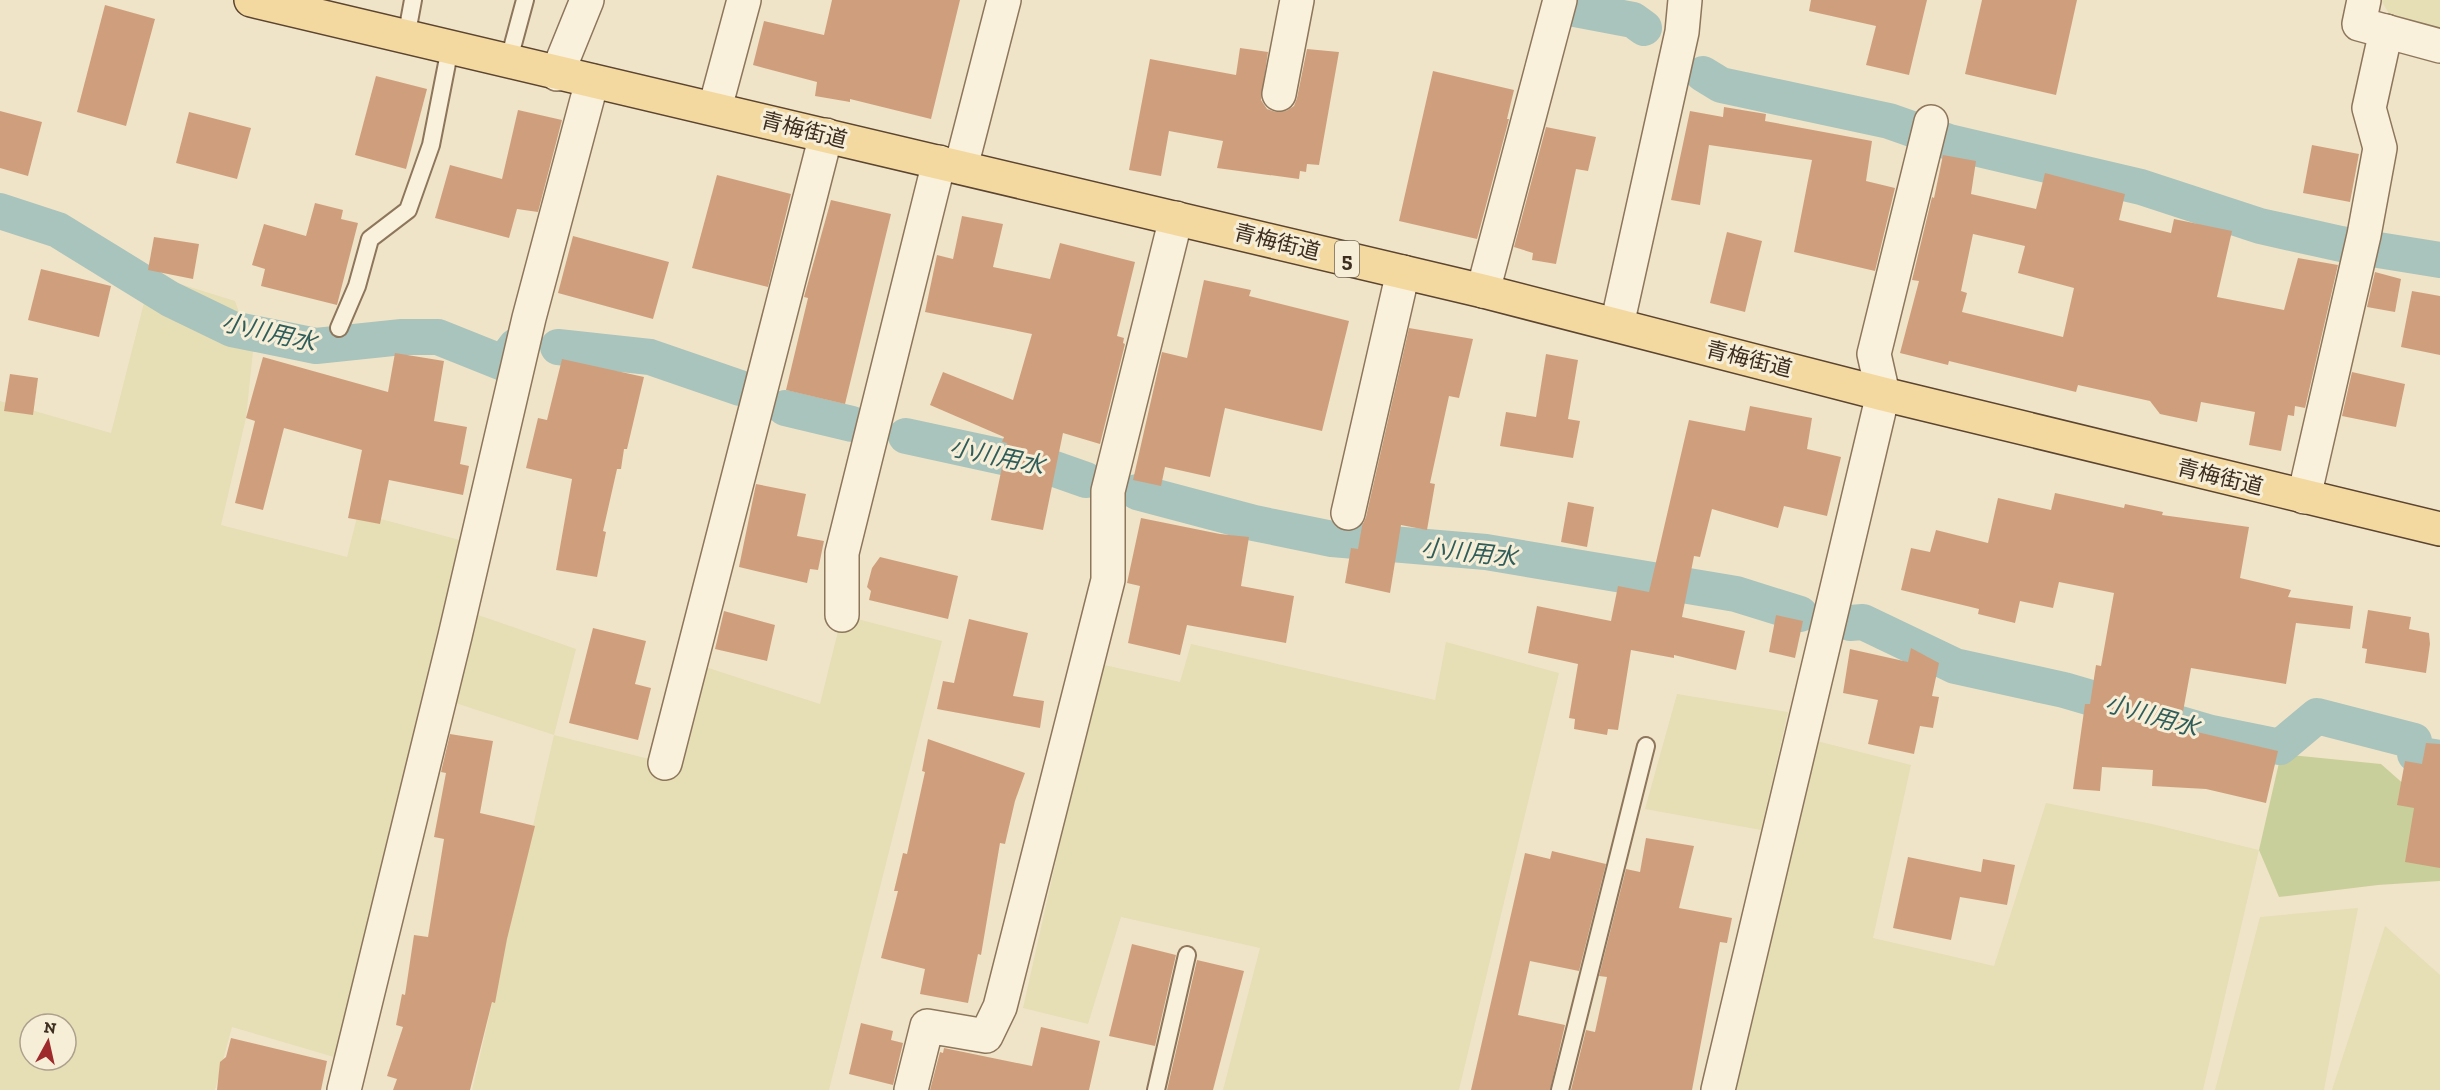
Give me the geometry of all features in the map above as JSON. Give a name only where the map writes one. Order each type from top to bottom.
[{"type":"main road","name":"青梅街道","points":[[251,0],[306,7],[406,38],[508,63],[715,108],[1482,291],[1883,394],[2440,529]]},
{"type":"street","points":[[557,74],[587,0]]},
{"type":"street","points":[[715,108],[744,0]]},
{"type":"street","points":[[842,615],[842,553],[950,165],[1004,0]]},
{"type":"street","points":[[1279,94],[1297,0]]},
{"type":"street","points":[[1482,291],[1560,0]]},
{"type":"street","points":[[1617,325],[1682,32],[1685,0]]},
{"type":"street","points":[[2364,0],[2360,24],[2440,46]]},
{"type":"street","points":[[2304,497],[2361,249],[2380,148],[2369,108],[2386,31]]},
{"type":"street","points":[[344,1090],[455,636],[529,318],[592,81]]},
{"type":"street","points":[[665,763],[826,135]]},
{"type":"street","points":[[1718,1090],[1883,394],[1874,354],[1928,135]]},
{"type":"street","points":[[911,1090],[927,1026],[986,1036],[1000,1007],[1108,580],[1108,491],[1176,218]]},
{"type":"street","points":[[1348,513],[1403,272]]},
{"type":"lane","points":[[406,38],[413,0]]},
{"type":"lane","points":[[508,63],[525,0]]},
{"type":"lane","points":[[339,328],[357,286],[370,239],[408,210],[431,145],[450,48]]},
{"type":"lane","points":[[1560,1090],[1646,746]]},
{"type":"lane","points":[[1156,1090],[1187,955]]},
{"type":"shaded area","points":[[2381,0],[2440,0],[2440,29],[2391,17]]},
{"type":"shaded area","points":[[151,275],[235,301],[253,351],[246,418],[221,525],[347,557],[358,513],[475,544],[351,1062],[232,1027],[215,1090],[0,1090],[0,401],[111,433]]},
{"type":"shaded area","points":[[461,609],[576,649],[554,735],[440,698]]},
{"type":"shaded area","points":[[842,615],[942,641],[829,1090],[472,1090],[554,735],[665,763],[690,662],[820,704]]},
{"type":"shaded area","points":[[1446,642],[1559,673],[1459,1090],[1223,1090],[1260,948],[1121,917],[1088,1024],[1023,1008],[1100,664],[1180,682],[1191,644],[1435,700]]},
{"type":"shaded area","points":[[1677,694],[1788,712],[1761,830],[1645,809]]},
{"type":"shaded area","points":[[1817,741],[1911,765],[1873,938],[1994,966],[2046,803],[2152,824],[2259,850],[2203,1090],[1736,1090]]},
{"type":"shaded area","points":[[2358,908],[2324,1090],[2215,1090],[2260,917]]},
{"type":"shaded area","points":[[2385,926],[2440,975],[2440,1090],[2332,1090]]},
{"type":"green space","points":[[2281,754],[2381,764],[2440,816],[2440,881],[2378,885],[2279,897],[2259,850]]},
{"type":"building","points":[[832,0],[960,0],[931,119],[850,99],[850,102],[815,96],[817,82],[753,65],[764,21],[824,35]]},
{"type":"building","points":[[1811,0],[1927,0],[1909,75],[1866,65],[1876,26],[1809,11]]},
{"type":"building","points":[[1982,0],[2077,0],[2056,95],[1965,74]]},
{"type":"building","points":[[105,5],[155,19],[126,126],[77,112]]},
{"type":"building","points":[[1240,48],[1268,52],[1261,100],[1267,109],[1276,112],[1286,111],[1294,106],[1307,49],[1339,52],[1319,165],[1307,164],[1306,172],[1300,171],[1299,179],[1217,168],[1223,141],[1169,131],[1161,176],[1129,170],[1150,59],[1236,75]]},
{"type":"building","points":[[1433,71],[1514,90],[1507,119],[1509,119],[1477,239],[1399,221]]},
{"type":"building","points":[[376,76],[427,89],[406,169],[355,155]]},
{"type":"building","points":[[1724,107],[1766,114],[1765,121],[1872,141],[1866,181],[1895,188],[1875,271],[1794,252],[1812,160],[1709,145],[1700,205],[1671,200],[1690,111],[1723,117]]},
{"type":"building","points":[[518,110],[562,120],[538,212],[517,209],[509,238],[435,218],[450,165],[502,179]]},
{"type":"building","points":[[0,111],[42,122],[28,176],[0,168]]},
{"type":"building","points":[[189,112],[251,128],[237,179],[176,163]]},
{"type":"building","points":[[1546,127],[1596,137],[1588,171],[1576,169],[1556,264],[1532,260],[1533,253],[1514,247]]},
{"type":"building","points":[[2312,145],[2359,154],[2350,202],[2303,193]]},
{"type":"building","points":[[1943,155],[1976,161],[1971,194],[2036,209],[2045,173],[2125,194],[2119,220],[2171,233],[2174,219],[2232,231],[2217,297],[2284,310],[2298,258],[2338,265],[2305,408],[2295,406],[2294,416],[2288,415],[2281,451],[2249,445],[2255,412],[2201,402],[2197,422],[2160,414],[2150,401],[2078,385],[2076,392],[1949,361],[1948,365],[1900,353],[1919,281],[1912,280],[1932,197],[1934,198]],"holes":[[[1973,234],[2025,246],[2018,273],[2074,288],[2063,337],[1962,312],[1967,293],[1961,291]]]},
{"type":"building","points":[[717,175],[791,194],[768,287],[692,268]]},
{"type":"building","points":[[831,200],[891,214],[845,404],[786,390],[808,298],[804,297]]},
{"type":"building","points":[[315,203],[343,210],[341,219],[358,223],[337,305],[261,286],[265,269],[252,265],[264,224],[306,236]]},
{"type":"building","points":[[962,216],[1003,224],[993,267],[1050,279],[1060,243],[1135,262],[1117,336],[1124,338],[1123,343],[1125,344],[1100,444],[1063,433],[1043,530],[991,520],[1007,443],[1002,442],[1004,437],[930,405],[943,372],[1013,400],[1032,334],[925,312],[937,255],[953,259]]},
{"type":"building","points":[[1727,232],[1762,241],[1745,312],[1710,303]]},
{"type":"building","points":[[573,236],[669,262],[653,319],[558,293]]},
{"type":"building","points":[[154,237],[199,244],[193,279],[148,270]]},
{"type":"building","points":[[41,269],[111,286],[99,337],[28,320]]},
{"type":"building","points":[[2375,272],[2401,279],[2395,312],[2367,307]]},
{"type":"building","points":[[1204,280],[1251,290],[1249,296],[1349,321],[1322,431],[1225,408],[1210,477],[1165,467],[1161,486],[1133,480],[1162,352],[1187,358]]},
{"type":"building","points":[[2412,291],[2440,296],[2440,355],[2401,347]]},
{"type":"building","points":[[1409,328],[1473,339],[1459,398],[1449,396],[1430,483],[1435,484],[1427,530],[1401,525],[1390,593],[1345,583],[1351,548],[1358,549]]},
{"type":"building","points":[[395,353],[444,361],[434,421],[467,427],[460,464],[469,466],[463,495],[389,480],[380,524],[348,518],[362,450],[284,428],[263,510],[235,503],[255,421],[246,418],[263,357],[388,392]]},
{"type":"building","points":[[1546,354],[1578,360],[1568,419],[1580,421],[1573,458],[1500,446],[1506,412],[1536,417]]},
{"type":"building","points":[[562,359],[644,377],[627,449],[624,449],[621,469],[617,469],[603,531],[606,532],[597,577],[556,570],[572,479],[526,468],[538,418],[547,420]]},
{"type":"building","points":[[2352,372],[2405,384],[2396,427],[2342,416]]},
{"type":"building","points":[[10,374],[38,378],[33,415],[4,411]]},
{"type":"building","points":[[1750,406],[1812,418],[1807,449],[1841,457],[1827,516],[1784,506],[1778,528],[1712,509],[1700,557],[1694,556],[1682,617],[1745,631],[1736,670],[1674,655],[1674,658],[1631,650],[1618,730],[1608,729],[1607,735],[1574,729],[1575,719],[1569,718],[1578,664],[1528,653],[1537,606],[1611,621],[1618,586],[1649,592],[1689,420],[1745,431]]},
{"type":"building","points":[[756,484],[806,494],[797,536],[824,541],[818,570],[810,569],[807,583],[739,567]]},
{"type":"building","points":[[2055,493],[2124,508],[2125,504],[2163,512],[2162,515],[2249,527],[2240,578],[2291,590],[2288,597],[2353,606],[2350,629],[2296,623],[2286,684],[2191,668],[2180,728],[2278,751],[2266,803],[2206,789],[2152,786],[2153,770],[2102,767],[2100,791],[2073,789],[2085,704],[2090,704],[2096,665],[2101,666],[2114,593],[2059,582],[2053,608],[2020,601],[2015,623],[1978,614],[1979,609],[1901,590],[1911,548],[1930,552],[1936,530],[1988,543],[1998,498],[2051,510]]},
{"type":"building","points":[[1568,502],[1594,507],[1587,547],[1561,542]]},
{"type":"building","points":[[1141,518],[1220,534],[1249,537],[1241,586],[1294,596],[1286,643],[1187,625],[1180,655],[1128,643],[1140,586],[1127,583]]},
{"type":"building","points":[[880,557],[958,576],[948,619],[869,600],[871,591],[867,587],[872,568]]},
{"type":"building","points":[[2368,610],[2411,617],[2409,629],[2429,633],[2430,644],[2426,673],[2365,663],[2367,649],[2362,648]]},
{"type":"building","points":[[724,611],[775,625],[767,661],[715,649]]},
{"type":"building","points":[[1776,615],[1803,621],[1795,658],[1769,652]]},
{"type":"building","points":[[969,619],[1028,633],[1013,696],[1044,701],[1040,728],[937,709],[943,681],[954,683]]},
{"type":"building","points":[[593,628],[646,641],[635,684],[651,688],[638,740],[569,723]]},
{"type":"building","points":[[1911,648],[1939,663],[1932,696],[1939,697],[1933,728],[1920,726],[1914,754],[1868,744],[1878,700],[1843,693],[1850,649],[1908,662]]},
{"type":"building","points":[[450,734],[493,741],[480,813],[535,826],[507,939],[495,1003],[492,1002],[470,1090],[393,1090],[397,1079],[387,1076],[403,1027],[396,1025],[402,994],[405,995],[414,935],[428,937],[444,839],[434,837],[446,773],[441,772]]},
{"type":"building","points":[[928,739],[1025,773],[1015,801],[1005,844],[1000,843],[981,955],[978,954],[968,1003],[920,994],[925,969],[881,958],[898,891],[894,891],[903,853],[907,854],[925,772],[922,771]]},
{"type":"building","points":[[2426,743],[2440,744],[2440,868],[2405,862],[2414,808],[2397,805],[2405,761],[2422,764]]},
{"type":"building","points":[[1646,838],[1694,846],[1679,908],[1732,918],[1727,943],[1720,942],[1692,1090],[1571,1090],[1586,1030],[1595,1032],[1607,977],[1599,976],[1626,869],[1640,872]]},
{"type":"building","points":[[1552,851],[1606,864],[1579,971],[1530,961],[1518,1015],[1565,1025],[1550,1090],[1471,1090],[1525,853],[1550,859]]},
{"type":"building","points":[[1908,857],[1981,872],[1983,859],[2015,865],[2007,905],[1960,897],[1951,940],[1893,928]]},
{"type":"building","points":[[1132,944],[1176,955],[1155,1046],[1109,1036]]},
{"type":"building","points":[[1197,960],[1244,971],[1213,1090],[1167,1090]]},
{"type":"building","points":[[861,1023],[893,1031],[891,1040],[903,1043],[893,1085],[849,1074]]},
{"type":"building","points":[[1041,1027],[1100,1041],[1089,1090],[930,1090],[940,1052],[943,1053],[944,1048],[1032,1066]]},
{"type":"building","points":[[231,1038],[327,1061],[321,1090],[217,1090],[220,1062],[226,1057]]},
{"type":"waterway","points":[[1575,9],[1633,20],[1644,28]]},
{"type":"waterway","points":[[1703,74],[1721,85],[1889,121],[1949,142],[2141,187],[2260,226],[2341,244],[2440,260]]},
{"type":"waterway","name":"小川用水","points":[[0,211],[58,230],[170,299],[232,329],[316,346],[402,337],[438,337],[503,363],[516,346]]},
{"type":"waterway","name":"小川用水","points":[[558,347],[650,357],[740,388]]},
{"type":"waterway","name":"小川用水","points":[[785,408],[852,424]]},
{"type":"waterway","name":"小川用水","points":[[906,436],[1049,467],[1086,480]]},
{"type":"waterway","name":"小川用水","points":[[1137,492],[1254,523],[1332,539],[1486,552],[1736,594],[1800,614]]},
{"type":"waterway","name":"小川用水","points":[[1850,623],[1863,622],[1955,666],[2064,690],[2211,733],[2280,747],[2317,716],[2414,741],[2415,754],[2440,758]]}]
